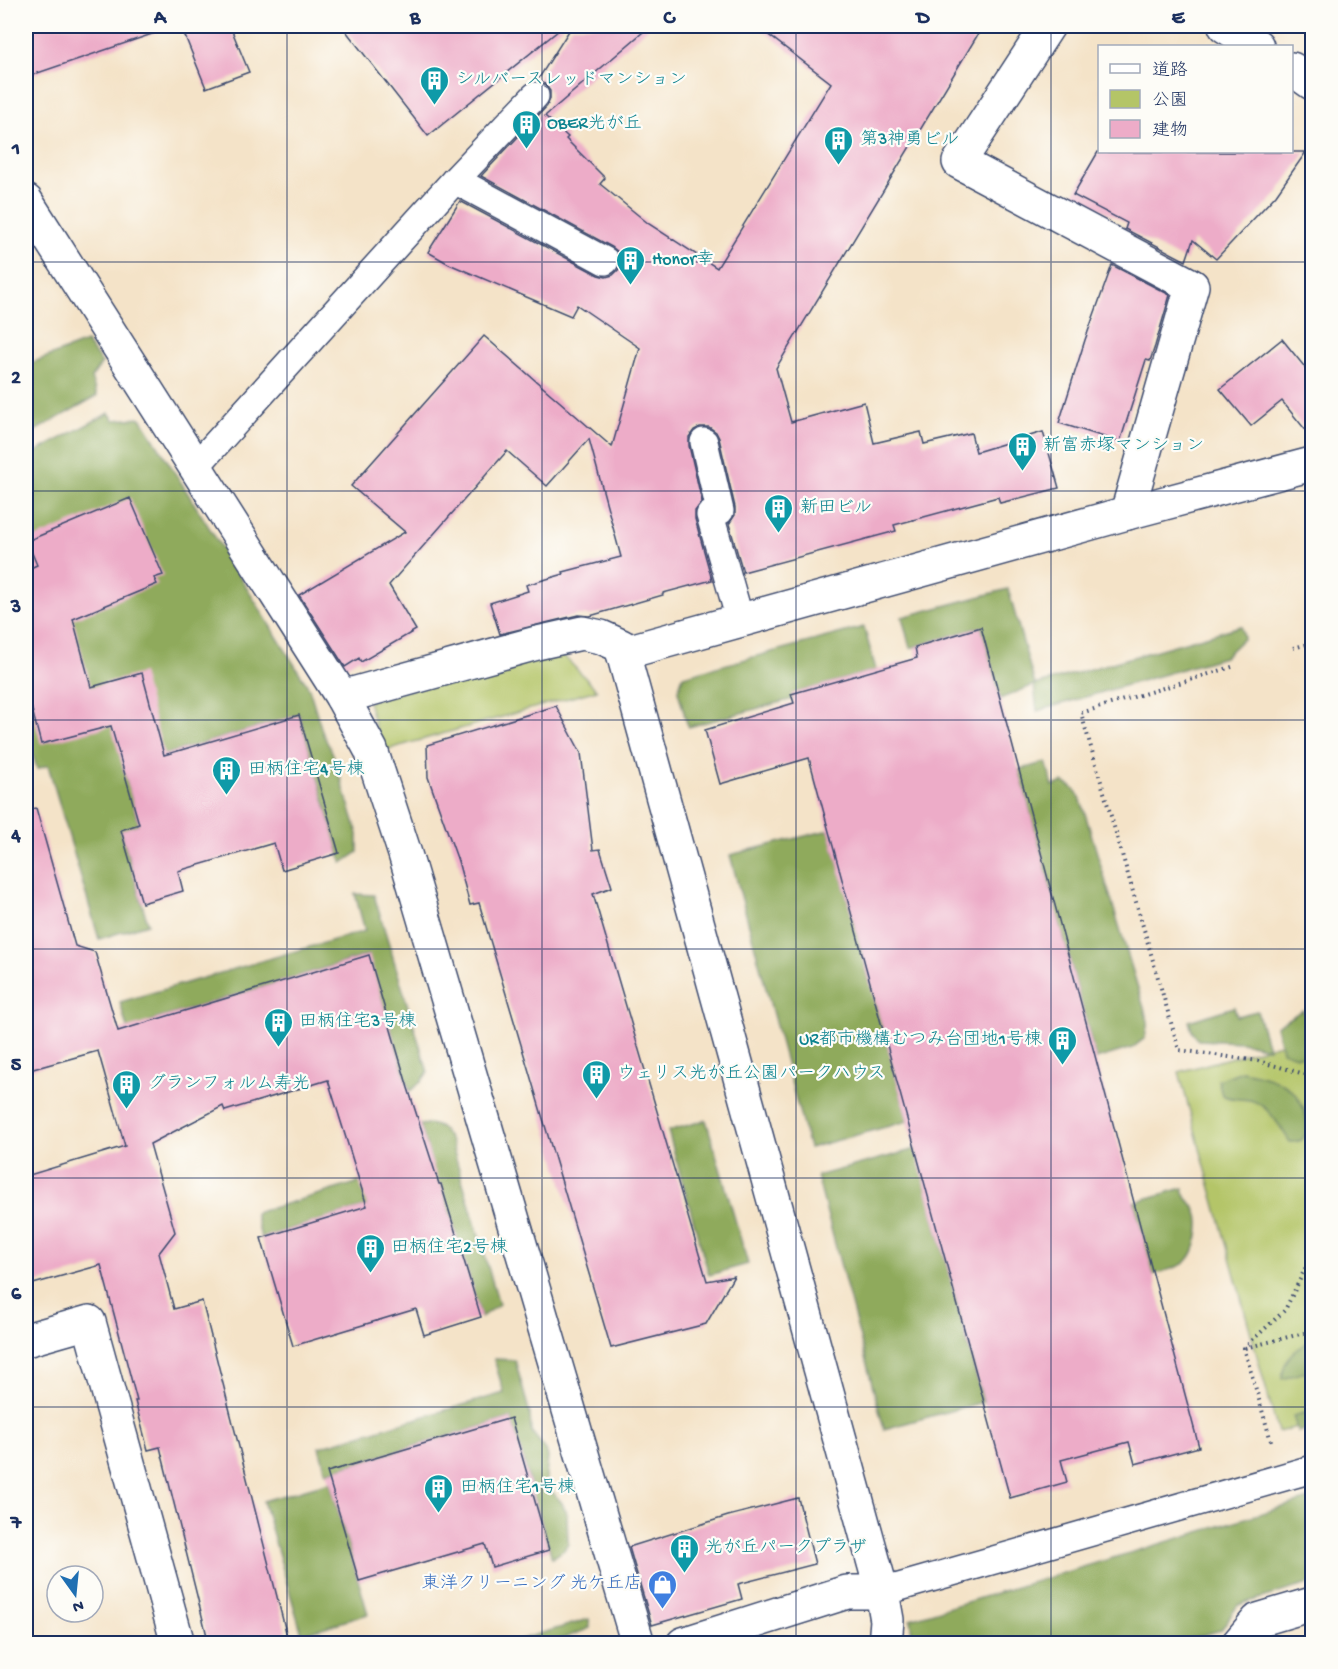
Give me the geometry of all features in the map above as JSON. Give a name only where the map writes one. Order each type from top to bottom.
[{"type":"street","points":[[1048,26],[958,162],[1192,286],[1127,513]]},
{"type":"street","points":[[1225,26],[1255,45]]},
{"type":"street","points":[[1293,70],[1312,83]]},
{"type":"street","points":[[26,201],[342,697],[371,750],[405,854],[638,1644]]},
{"type":"street","points":[[623,653],[1312,464]]},
{"type":"street","points":[[342,697],[537,642],[582,633],[601,637],[621,646],[882,1592],[887,1620],[885,1644]]},
{"type":"street","points":[[26,1340],[89,1322],[178,1644]]},
{"type":"street","points":[[682,1644],[847,1592],[882,1592]]},
{"type":"street","points":[[1238,1644],[1258,1620],[1312,1604]]},
{"type":"lane","points":[[196,466],[455,180],[535,96]]},
{"type":"lane","points":[[455,180],[605,261]]},
{"type":"lane","points":[[704,442],[720,511],[710,515],[740,620]]},
{"type":"lane","points":[[882,1592],[1312,1469]]},
{"type":"path","points":[[1293,648],[1312,643]]},
{"type":"path","points":[[1232,667],[1081,712],[1179,1050],[1258,1061],[1312,1076]]},
{"type":"path","points":[[1244,1348],[1284,1310],[1306,1268],[1312,1244]]},
{"type":"path","points":[[1244,1348],[1312,1331]]},
{"type":"path","points":[[1244,1348],[1281,1478]]},
{"type":"green space","points":[[86,342],[102,363],[91,378],[97,396],[26,436],[26,365]]},
{"type":"green space","points":[[109,413],[114,420],[141,418],[309,688],[358,834],[358,852],[342,863],[299,715],[123,767],[139,824],[121,831],[148,924],[99,939],[48,765],[37,769],[26,732],[26,457]]},
{"type":"green space","points":[[1008,589],[1035,685],[1241,626],[1244,638],[1224,657],[1037,711],[1034,685],[1000,699],[981,627],[910,648],[902,617]]},
{"type":"green space","points":[[864,627],[876,670],[792,694],[793,699],[688,727],[678,691],[683,676]]},
{"type":"green space","points":[[558,650],[597,690],[382,751],[368,701]]},
{"type":"green space","points":[[1046,762],[1053,786],[1063,782],[1072,787],[1080,797],[1148,1021],[1145,1038],[1132,1048],[1096,1059],[1019,770]]},
{"type":"green space","points":[[829,830],[908,1121],[809,1148],[730,855]]},
{"type":"green space","points":[[355,894],[374,895],[428,1072],[421,1082],[410,1091],[368,955],[151,1021],[183,1127],[155,1133],[120,1002],[365,931]]},
{"type":"green space","points":[[1234,1007],[1237,1016],[1257,1011],[1268,1048],[1241,1042],[1198,1040],[1189,1021]]},
{"type":"green space","points":[[1303,1010],[1307,1023],[1312,1022],[1312,1055],[1296,1056],[1282,1051],[1276,1026]]},
{"type":"green space","points":[[1312,1035],[1312,1423],[1278,1432],[1179,1072]]},
{"type":"green space","points":[[1242,1071],[1273,1079],[1285,1085],[1296,1095],[1307,1120],[1305,1136],[1299,1141],[1290,1142],[1273,1117],[1263,1107],[1250,1100],[1222,1095],[1218,1080]]},
{"type":"green space","points":[[706,1120],[748,1264],[709,1275],[668,1131]]},
{"type":"green space","points":[[429,1124],[442,1129],[451,1142],[499,1304],[481,1317],[441,1184],[261,1238],[255,1213],[431,1161],[420,1125]]},
{"type":"green space","points":[[916,1149],[983,1402],[884,1429],[817,1176]]},
{"type":"green space","points":[[1183,1188],[1198,1217],[1199,1230],[1196,1244],[1191,1257],[1184,1263],[1153,1275],[1134,1202]]},
{"type":"green space","points":[[1312,1341],[1312,1370],[1282,1379],[1287,1360],[1300,1347]]},
{"type":"green space","points":[[494,1359],[515,1360],[530,1414],[531,1431],[546,1450],[548,1457],[546,1475],[548,1487],[562,1503],[567,1515],[568,1543],[564,1550],[552,1558],[511,1418],[326,1472],[319,1447],[504,1393]]},
{"type":"green space","points":[[1312,1411],[1312,1427],[1298,1432],[1293,1416]]},
{"type":"green space","points":[[330,1482],[368,1614],[302,1634],[263,1501]]},
{"type":"green space","points":[[1312,1498],[1312,1583],[1238,1605],[1221,1630],[1174,1643],[913,1643],[910,1619]]},
{"type":"green space","points":[[589,1619],[590,1628],[552,1643],[509,1643]]},
{"type":"building","points":[[26,26],[157,26],[158,32],[26,77]]},
{"type":"building","points":[[181,26],[230,26],[249,72],[206,88]]},
{"type":"building","name":"シルバースレッドマンション","points":[[342,26],[564,26],[428,136]]},
{"type":"building","points":[[572,26],[650,26],[545,116],[568,137],[566,139],[605,178],[600,184],[649,224],[717,268],[831,83],[757,26],[983,26],[776,368],[791,422],[864,402],[874,443],[921,432],[924,444],[971,433],[976,452],[1043,432],[1059,488],[1000,503],[998,497],[894,525],[896,531],[743,572],[729,524],[735,515],[735,507],[719,438],[716,432],[709,427],[700,427],[694,430],[689,437],[689,446],[702,502],[695,511],[695,519],[712,580],[590,616],[578,615],[500,634],[490,603],[528,591],[526,585],[564,574],[563,572],[621,557],[589,439],[547,486],[507,451],[389,585],[416,630],[361,662],[359,658],[345,667],[299,595],[405,532],[351,486],[484,336],[612,447],[640,348],[577,305],[571,316],[449,264],[428,252],[460,201],[598,275],[606,277],[613,275],[619,269],[621,260],[618,252],[612,247],[481,176],[547,106],[550,91],[545,84],[537,81]]},
{"type":"building","points":[[1098,152],[1306,152],[1276,195],[1216,259],[1193,240],[1186,261],[1125,229],[1127,223],[1073,195]]},
{"type":"building","points":[[1112,265],[1170,295],[1150,361],[1146,360],[1120,442],[1059,423]]},
{"type":"building","points":[[1282,339],[1312,376],[1312,438],[1282,401],[1251,426],[1220,389]]},
{"type":"building","points":[[130,498],[163,575],[154,578],[157,584],[73,619],[91,687],[142,673],[164,755],[299,715],[339,853],[282,870],[274,843],[178,871],[183,891],[142,903],[121,830],[139,824],[111,726],[41,744],[26,687],[26,570],[37,565],[27,541]]},
{"type":"building","name":"UR都市機構むつみ台団地1号棟","points":[[981,627],[1199,1447],[1135,1464],[1129,1442],[1061,1460],[1067,1482],[1010,1498],[809,758],[720,784],[705,730],[794,703],[791,694],[917,658],[915,647]]},
{"type":"building","name":"ウェリス光が丘公園パークハウス","points":[[556,706],[581,753],[593,850],[600,849],[612,887],[593,894],[707,1281],[734,1276],[706,1324],[611,1348],[479,903],[470,905],[458,861],[428,777],[427,745]]},
{"type":"building","points":[[36,808],[75,946],[95,952],[118,1031],[369,955],[408,1088],[439,1184],[441,1184],[481,1317],[424,1335],[416,1309],[293,1346],[261,1238],[367,1206],[328,1080],[225,1111],[223,1106],[150,1144],[175,1232],[159,1253],[174,1309],[202,1301],[289,1644],[209,1644],[160,1447],[148,1450],[101,1265],[26,1286],[26,1176],[125,1146],[98,1051],[26,1071],[26,810]]},
{"type":"building","name":"田柄住宅1号棟","points":[[511,1418],[549,1550],[492,1567],[485,1544],[359,1581],[327,1472]]},
{"type":"building","points":[[798,1498],[815,1564],[738,1584],[742,1599],[652,1625],[629,1547],[728,1516]]},
{"type":"place","name":"シルバースレッドマンション","points":[[435,106]]},
{"type":"place","name":"OBER光が丘","points":[[526,150]]},
{"type":"place","name":"第3神勇ビル","points":[[839,166]]},
{"type":"place","name":"Honor幸","points":[[631,286]]},
{"type":"place","name":"新富赤塚マンション","points":[[1022,472]]},
{"type":"place","name":"新田ビル","points":[[779,534]]},
{"type":"place","name":"田柄住宅4号棟","points":[[227,796]]},
{"type":"place","name":"田柄住宅3号棟","points":[[278,1048]]},
{"type":"place","name":"UR都市機構むつみ台団地1号棟","points":[[1063,1066]]},
{"type":"place","name":"ウェリス光が丘公園パークハウス","points":[[596,1100]]},
{"type":"place","name":"グランフォルム寿光","points":[[127,1110]]},
{"type":"place","name":"田柄住宅2号棟","points":[[370,1274]]},
{"type":"place","name":"田柄住宅1号棟","points":[[439,1514]]},
{"type":"place","name":"光が丘パークプラザ","points":[[684,1574]]},
{"type":"place","name":"東洋クリーニング 光ケ丘店","points":[[663,1610]]}]
